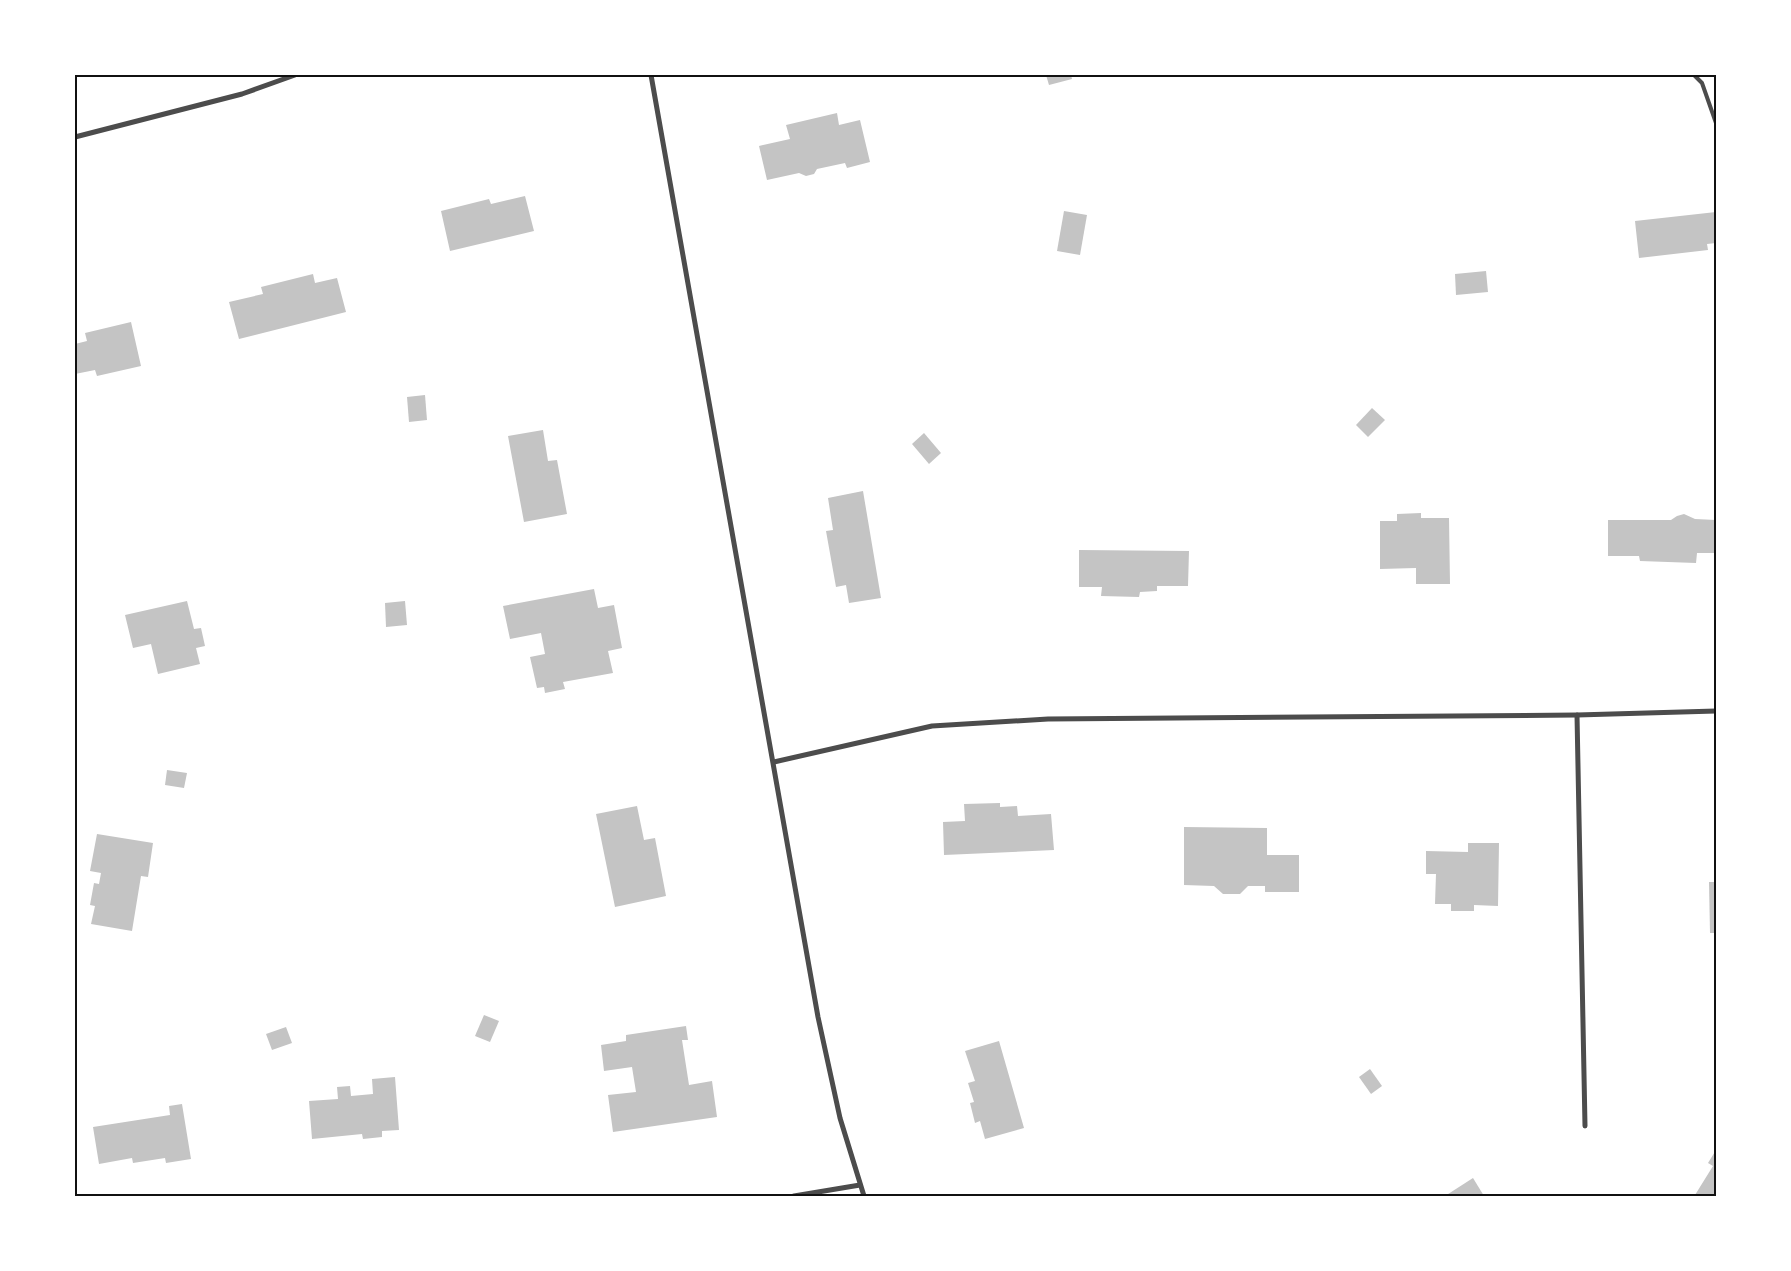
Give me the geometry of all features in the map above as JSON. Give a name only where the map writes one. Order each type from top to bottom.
[{"type":"street","points":[[75,136],[242,94],[295,75]]},
{"type":"street","points":[[652,75],[818,1017],[840,1118],[864,1196]]},
{"type":"street","points":[[774,762],[932,726],[990,722],[1048,719],[1577,715],[1716,711]]},
{"type":"street","points":[[1577,715],[1585,1126]]},
{"type":"street","points":[[794,1196],[860,1185]]},
{"type":"lane","points":[[1694,75],[1702,83],[1716,123]]},
{"type":"building","points":[[1046,75],[1071,75],[1072,79],[1049,85]]},
{"type":"building","points":[[837,113],[839,125],[860,120],[870,162],[847,168],[845,163],[817,169],[814,174],[806,176],[799,173],[767,180],[759,146],[790,139],[786,125]]},
{"type":"building","points":[[525,196],[534,231],[450,251],[441,211],[489,199],[491,204]]},
{"type":"building","points":[[1064,211],[1087,215],[1080,255],[1057,251]]},
{"type":"building","points":[[1716,212],[1716,243],[1707,244],[1708,250],[1639,258],[1635,221]]},
{"type":"building","points":[[1486,271],[1488,292],[1456,295],[1455,274]]},
{"type":"building","points":[[313,274],[315,283],[337,278],[346,312],[239,339],[229,302],[263,294],[261,287]]},
{"type":"building","points":[[131,322],[141,366],[97,376],[95,370],[75,374],[75,344],[87,341],[85,333]]},
{"type":"building","points":[[425,395],[427,420],[409,422],[407,397]]},
{"type":"building","points":[[1372,408],[1385,420],[1368,437],[1356,425]]},
{"type":"building","points":[[543,430],[548,461],[557,460],[567,514],[524,522],[508,436]]},
{"type":"building","points":[[924,433],[941,453],[929,464],[912,444]]},
{"type":"building","points":[[863,491],[881,598],[849,603],[846,585],[836,587],[826,531],[833,530],[828,498]]},
{"type":"building","points":[[1421,513],[1421,518],[1449,518],[1450,584],[1416,584],[1416,568],[1380,569],[1380,521],[1397,521],[1397,514]]},
{"type":"building","points":[[1684,514],[1695,519],[1716,520],[1716,553],[1697,553],[1696,563],[1640,561],[1639,556],[1608,556],[1608,520],[1671,520]]},
{"type":"building","points":[[1079,550],[1189,551],[1188,586],[1157,586],[1157,591],[1140,592],[1139,597],[1101,596],[1102,587],[1079,587]]},
{"type":"building","points":[[594,589],[598,608],[614,605],[622,648],[608,651],[613,673],[563,682],[565,689],[545,693],[544,687],[537,688],[530,657],[545,654],[541,633],[510,639],[503,606]]},
{"type":"building","points":[[187,601],[194,629],[201,628],[205,646],[196,648],[200,664],[158,674],[151,644],[133,648],[125,615]]},
{"type":"building","points":[[405,601],[407,625],[386,627],[385,603]]},
{"type":"building","points":[[167,770],[187,773],[184,788],[165,785]]},
{"type":"building","points":[[1000,803],[1000,807],[1017,806],[1018,816],[1051,814],[1054,850],[944,855],[943,822],[965,821],[964,804]]},
{"type":"building","points":[[637,806],[644,840],[655,838],[666,896],[615,907],[596,814]]},
{"type":"building","points":[[1184,827],[1267,828],[1267,855],[1299,855],[1299,892],[1265,892],[1265,886],[1248,886],[1240,894],[1223,894],[1214,886],[1184,885]]},
{"type":"building","points":[[97,834],[153,843],[148,877],[141,876],[132,931],[91,924],[95,906],[90,905],[94,883],[99,884],[101,873],[90,871]]},
{"type":"building","points":[[1468,843],[1499,843],[1498,906],[1474,905],[1474,911],[1451,911],[1451,904],[1435,904],[1436,874],[1426,874],[1426,851],[1468,852]]},
{"type":"building","points":[[1709,882],[1716,882],[1716,933],[1710,933]]},
{"type":"building","points":[[484,1015],[499,1021],[490,1042],[475,1036]]},
{"type":"building","points":[[686,1026],[688,1040],[682,1040],[689,1085],[712,1081],[717,1117],[613,1132],[608,1095],[636,1092],[632,1067],[604,1071],[601,1045],[626,1041],[626,1035]]},
{"type":"building","points":[[286,1027],[292,1043],[272,1050],[266,1034]]},
{"type":"building","points":[[999,1041],[1024,1128],[985,1139],[980,1121],[975,1123],[970,1103],[974,1102],[968,1083],[975,1081],[965,1051]]},
{"type":"building","points":[[1370,1069],[1382,1086],[1371,1094],[1359,1077]]},
{"type":"building","points":[[395,1077],[399,1130],[382,1131],[382,1137],[363,1139],[362,1134],[312,1139],[309,1101],[338,1099],[337,1087],[350,1086],[351,1096],[373,1094],[372,1079]]},
{"type":"building","points":[[182,1104],[191,1159],[166,1163],[165,1158],[133,1163],[132,1158],[99,1164],[93,1127],[170,1115],[169,1106]]},
{"type":"building","points":[[1716,1150],[1716,1196],[1697,1196],[1695,1195],[1713,1166],[1708,1163]]},
{"type":"building","points":[[1473,1178],[1484,1196],[1445,1196]]}]
